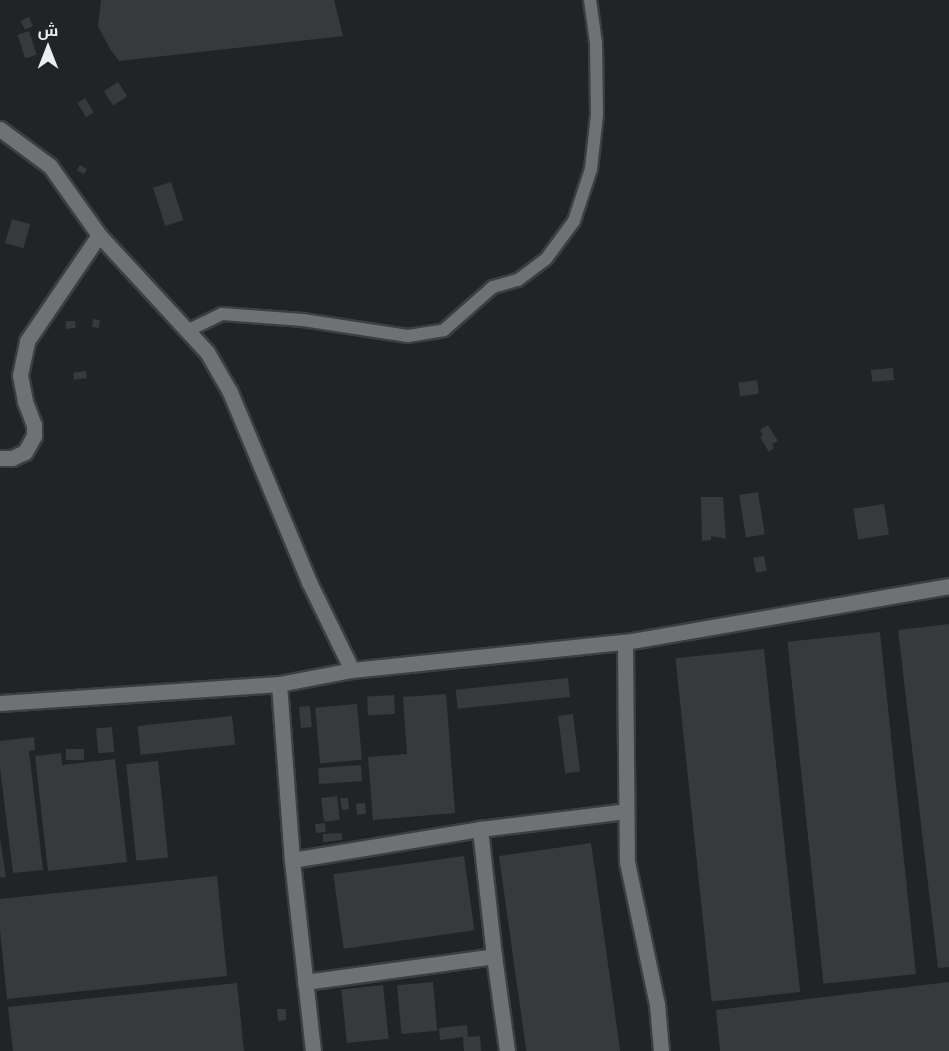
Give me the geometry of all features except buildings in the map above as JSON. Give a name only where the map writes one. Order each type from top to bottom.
[{"type":"street","points":[[0,129],[50,166],[99,235],[207,352],[230,392],[309,582],[352,670]]},
{"type":"street","points":[[0,458],[12,458],[25,452],[34,436],[34,425],[25,401],[20,375],[27,341],[99,235]]},
{"type":"street","points":[[0,703],[279,684],[352,670],[625,642],[949,586]]},
{"type":"street","points":[[625,642],[627,862],[657,1004],[662,1051]]},
{"type":"street","points":[[279,684],[292,860],[313,1051]]},
{"type":"street","points":[[292,860],[480,829],[626,811]]},
{"type":"street","points":[[480,829],[507,1051]]},
{"type":"street","points":[[305,982],[494,956]]},
{"type":"lane","points":[[187,331],[222,314],[303,320],[408,336],[444,330],[493,287],[518,280],[546,259],[574,220],[591,169],[597,115],[596,43],[590,0]]}]
